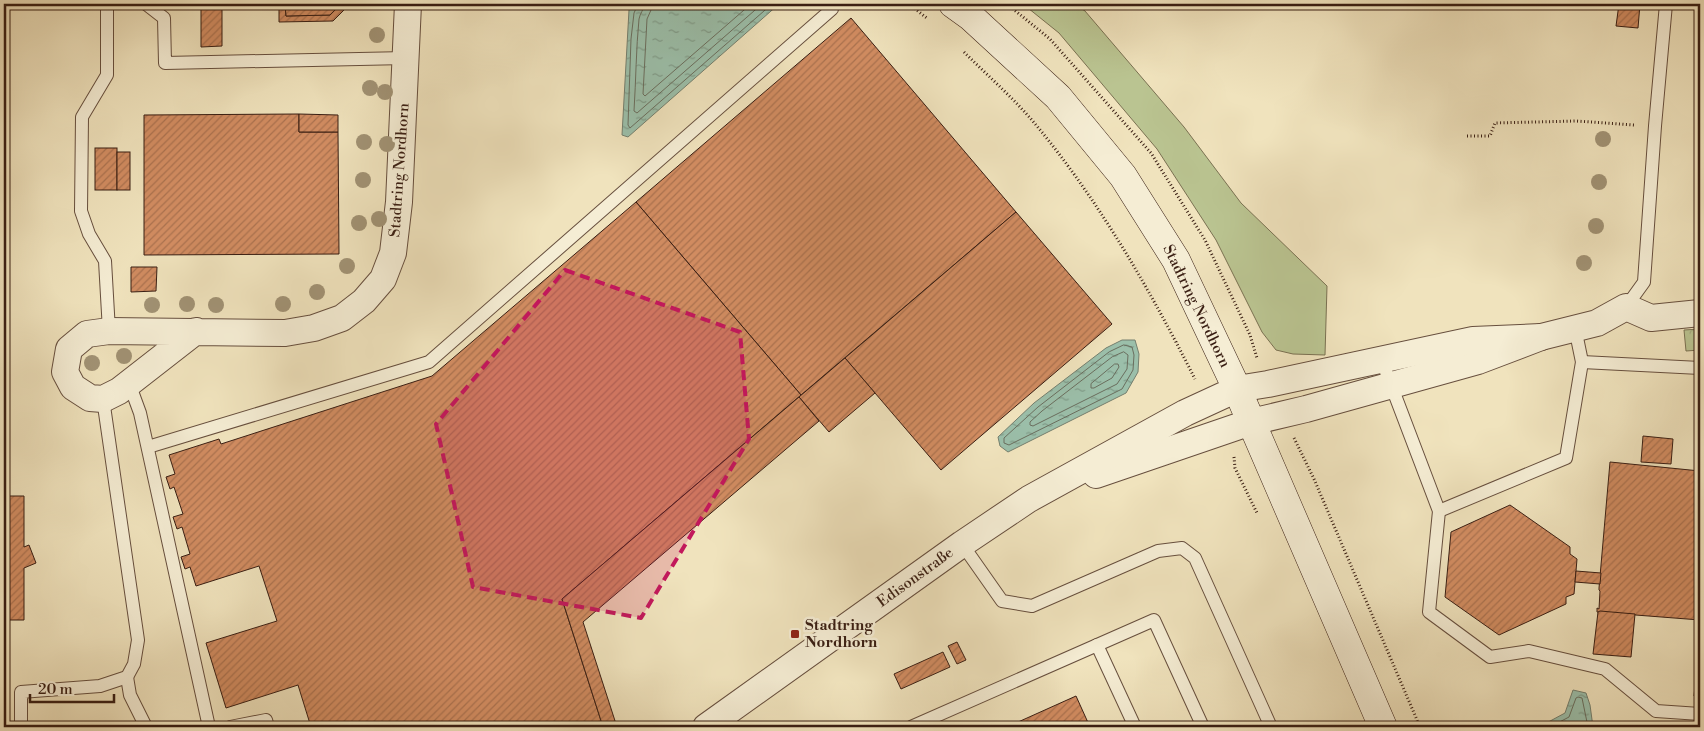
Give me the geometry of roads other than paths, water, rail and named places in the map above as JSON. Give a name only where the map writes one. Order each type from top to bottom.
[{"type":"main road","name":"Stadtring Nordhorn","points":[[953,4],[971,17],[1058,97],[1123,176],[1176,260],[1237,389],[1383,727]]},
{"type":"street","name":"Stadtring Nordhorn","points":[[102,399],[90,398],[73,387],[65,372],[69,349],[88,334],[109,331],[284,333],[314,328],[342,318],[364,301],[383,279],[393,253],[399,202],[408,4]]},
{"type":"street","points":[[1251,422],[1478,361],[1541,337],[1597,323],[1626,307],[1651,318],[1700,313]]},
{"type":"street","points":[[102,399],[119,391],[196,331]]},
{"type":"street","points":[[1237,389],[1382,361],[1473,340],[1541,337]]},
{"type":"street","name":"Edisonstraße","points":[[706,727],[962,544],[1029,499],[1153,429],[1237,389]]},
{"type":"street","name":"Edisonstraße","points":[[1029,499],[1251,422]]},
{"type":"lane","points":[[107,4],[107,75],[82,117],[81,211],[89,234],[105,261],[109,331]]},
{"type":"lane","points":[[146,4],[164,18],[164,63],[406,58]]},
{"type":"lane","points":[[1626,307],[1644,282],[1666,4]]},
{"type":"lane","points":[[148,447],[429,362],[832,9]]},
{"type":"lane","points":[[1439,511],[1566,458],[1582,362],[1575,328]]},
{"type":"lane","points":[[1382,361],[1439,511],[1428,612],[1490,657],[1529,651],[1605,669],[1656,711],[1700,714]]},
{"type":"lane","points":[[1582,362],[1700,368]]},
{"type":"lane","points":[[129,383],[140,413],[148,447],[209,727]]},
{"type":"lane","points":[[102,399],[138,640],[134,664],[127,677],[130,695],[146,727]]},
{"type":"lane","points":[[962,544],[1002,601],[1032,606],[1158,551],[1182,548],[1195,558],[1271,727]]},
{"type":"lane","points":[[911,727],[1154,620],[1202,727]]},
{"type":"lane","points":[[1097,645],[1135,727]]},
{"type":"lane","points":[[20,727],[20,692],[100,686],[127,677]]},
{"type":"lane","points":[[230,727],[266,720],[268,727]]},
{"type":"water","points":[[634,4],[779,4],[628,137],[622,135],[629,10]]},
{"type":"water","points":[[1122,340],[1135,340],[1139,354],[1138,372],[1126,393],[1008,452],[1000,446],[998,437],[1034,403],[1106,348]]},
{"type":"water","points":[[1573,690],[1586,693],[1593,727],[1539,727],[1565,713]]},
{"type":"place","name":"Stadtring Nordhorn","points":[[795,634]]}]
